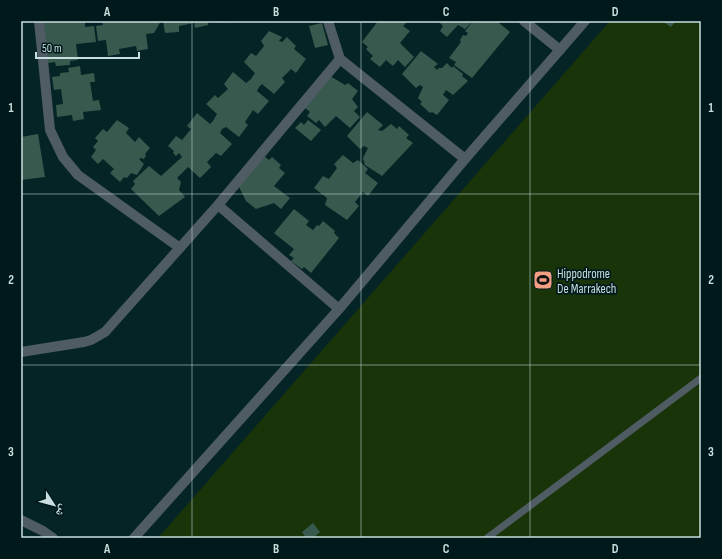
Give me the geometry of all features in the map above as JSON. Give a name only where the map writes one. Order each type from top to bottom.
[{"type":"street","points":[[39,21],[50,130],[63,157],[78,175],[180,248]]},
{"type":"street","points":[[328,21],[340,59],[465,159]]},
{"type":"street","points":[[524,21],[560,50]]},
{"type":"street","points":[[134,538],[339,309],[465,159],[585,21]]},
{"type":"street","points":[[21,352],[84,342],[100,336],[105,332],[218,205],[340,59]]},
{"type":"street","points":[[218,205],[339,309]]},
{"type":"street","points":[[21,520],[43,530],[53,538]]},
{"type":"lane","points":[[488,538],[701,378]]},
{"type":"green space","name":"Hippodrome De Marrakech","points":[[610,21],[701,21],[701,538],[158,538]]},
{"type":"building","points":[[43,21],[85,21],[85,27],[94,26],[96,42],[76,44],[78,60],[70,61],[70,65],[56,66],[55,62],[48,63]]},
{"type":"building","points":[[102,21],[161,21],[154,33],[146,34],[148,49],[137,51],[136,46],[119,49],[120,54],[108,56],[106,40],[98,41],[96,26],[103,25]]},
{"type":"building","points":[[163,21],[208,21],[208,25],[195,28],[194,23],[179,26],[179,32],[165,33]]},
{"type":"building","points":[[219,21],[230,21],[230,22],[219,23]]},
{"type":"building","points":[[378,21],[404,21],[406,23],[403,26],[410,31],[400,43],[414,57],[405,67],[398,60],[393,66],[386,60],[380,67],[370,59],[373,56],[366,49],[368,47],[362,42]]},
{"type":"building","points":[[438,21],[473,21],[465,29],[458,25],[447,37],[440,31],[443,26]]},
{"type":"building","points":[[473,21],[477,23],[479,21],[500,21],[499,23],[510,32],[472,78],[454,65],[456,62],[449,58],[461,42],[460,40],[463,35],[466,36],[468,33],[465,31]]},
{"type":"building","points":[[662,21],[676,21],[671,27]]},
{"type":"building","points":[[322,23],[328,45],[315,48],[309,26]]},
{"type":"building","points":[[269,31],[282,37],[279,41],[282,42],[287,37],[296,46],[294,49],[306,59],[296,73],[291,69],[282,78],[285,82],[274,94],[262,84],[259,87],[257,91],[269,101],[258,114],[253,110],[245,122],[248,125],[239,137],[226,127],[222,129],[220,133],[232,144],[221,156],[216,153],[207,162],[211,167],[200,178],[188,167],[177,178],[181,182],[179,190],[185,197],[159,216],[131,189],[135,184],[133,181],[149,166],[161,176],[182,157],[179,153],[176,156],[173,153],[174,151],[168,146],[176,136],[182,140],[191,129],[187,126],[197,113],[210,124],[213,121],[217,114],[206,104],[215,95],[218,98],[228,89],[224,84],[233,72],[246,83],[251,79],[255,73],[244,62],[251,53],[256,56],[264,46],[261,41]]},
{"type":"building","points":[[421,51],[438,64],[434,67],[437,70],[442,68],[447,63],[452,68],[453,66],[463,74],[462,76],[468,81],[453,95],[446,90],[443,95],[449,100],[437,115],[432,112],[430,113],[420,104],[422,102],[418,98],[423,87],[420,85],[416,88],[402,74]]},
{"type":"building","points":[[80,66],[81,75],[94,73],[95,82],[90,82],[93,101],[99,100],[101,110],[83,112],[84,119],[73,121],[72,115],[57,117],[56,105],[63,104],[61,89],[54,90],[52,77],[60,76],[60,73],[69,72],[68,68]]},
{"type":"building","points":[[330,76],[345,85],[348,83],[358,91],[352,99],[358,107],[354,111],[360,117],[350,128],[336,116],[325,127],[319,120],[316,123],[307,116],[310,112],[304,107]]},
{"type":"building","points":[[367,112],[383,125],[378,130],[382,131],[391,124],[397,129],[399,126],[409,135],[406,138],[413,143],[382,176],[365,165],[363,158],[368,148],[364,146],[360,149],[347,136]]},
{"type":"building","points":[[117,120],[129,128],[126,133],[135,142],[139,137],[150,148],[145,154],[144,159],[139,159],[144,164],[137,175],[131,173],[127,178],[124,177],[120,182],[110,173],[114,169],[103,159],[98,164],[91,157],[96,150],[93,147],[98,141],[95,138],[103,129],[107,132]]},
{"type":"building","points":[[308,120],[321,130],[311,141],[295,128],[301,122],[304,125]]},
{"type":"building","points":[[38,134],[45,177],[21,180],[21,137]]},
{"type":"building","points":[[343,155],[353,163],[358,160],[368,169],[365,173],[378,183],[368,196],[363,192],[355,202],[359,206],[347,220],[325,205],[327,198],[314,188],[323,176],[329,179],[337,168],[334,164]]},
{"type":"building","points":[[264,156],[269,160],[272,157],[281,165],[279,168],[285,173],[274,186],[290,198],[281,209],[274,203],[256,209],[246,201],[238,185]]},
{"type":"building","points":[[294,209],[309,221],[306,225],[313,230],[323,221],[335,231],[334,233],[339,238],[311,273],[304,267],[302,269],[291,261],[294,258],[289,255],[294,249],[274,233]]},
{"type":"building","points":[[313,523],[320,532],[313,538],[306,538],[302,532]]},
{"type":"place","name":"Hippodrome De Marrakech","points":[[543,280]]}]
